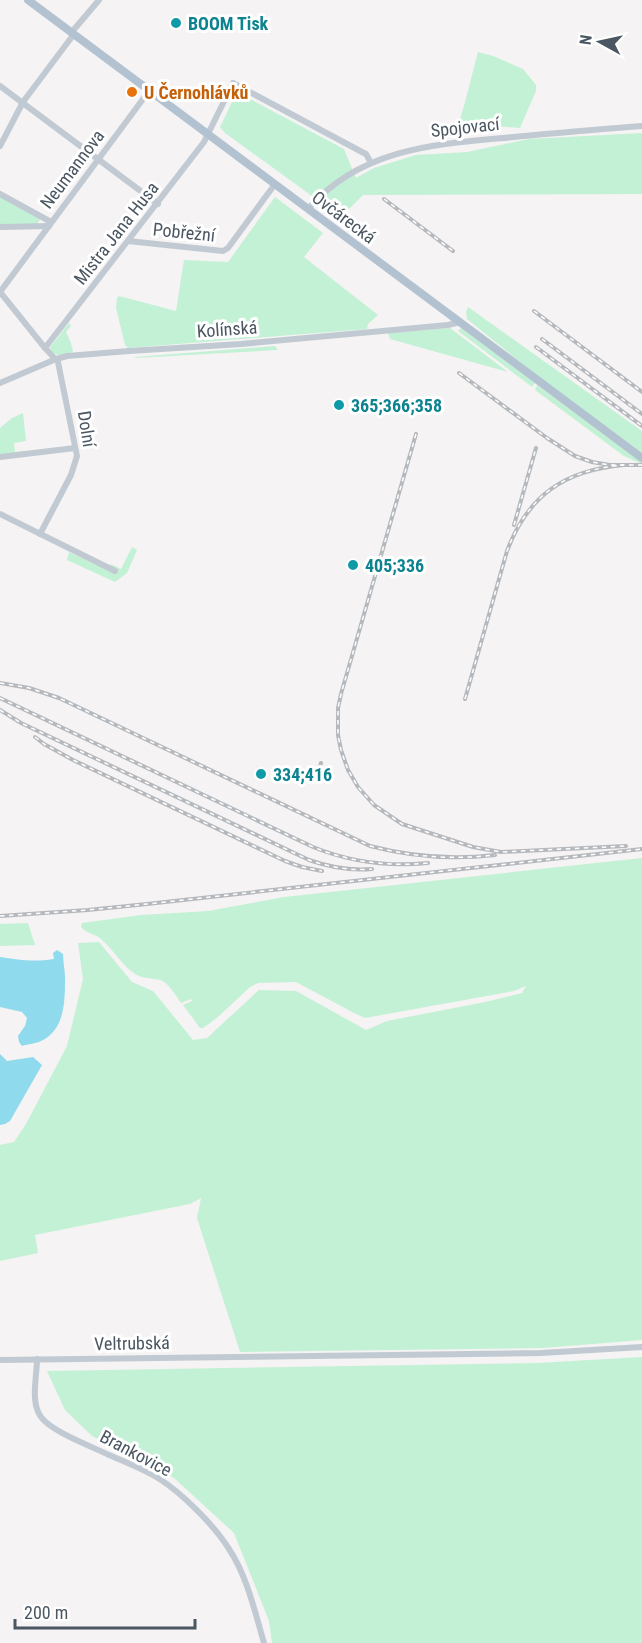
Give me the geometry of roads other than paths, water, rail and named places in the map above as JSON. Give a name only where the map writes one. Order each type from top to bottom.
[{"type":"main road","name":"Ovčárecká","points":[[28,0],[642,458]]},
{"type":"street","points":[[0,147],[23,102],[99,0]]},
{"type":"street","name":"Mistra Jana Husa","points":[[45,348],[204,142],[233,83],[366,154],[371,163]]},
{"type":"street","points":[[0,86],[158,204]]},
{"type":"street","name":"Neumannova","points":[[0,227],[50,224],[149,91]]},
{"type":"street","name":"Spojovací","points":[[308,209],[332,185],[371,163],[400,152],[439,144],[642,126]]},
{"type":"street","name":"Pobřežní","points":[[128,241],[224,251],[275,184]]},
{"type":"street","points":[[0,194],[50,224],[0,292],[56,359]]},
{"type":"street","name":"Kolínská","points":[[0,383],[67,356],[241,344],[460,322]]},
{"type":"street","name":"Dolní","points":[[40,534],[71,475],[77,456],[60,367],[56,359]]},
{"type":"street","points":[[0,457],[75,448]]},
{"type":"street","points":[[0,514],[115,571]]},
{"type":"street","name":"Veltrubská","points":[[0,1360],[506,1353],[594,1351],[642,1347]]},
{"type":"street","name":"Brankovice","points":[[37,1359],[35,1399],[36,1407],[43,1420],[56,1429],[158,1478],[197,1509],[229,1549],[252,1601],[264,1643]]},
{"type":"water","points":[[57,950],[63,954],[65,975],[62,1014],[55,1030],[49,1036],[39,1042],[22,1046],[18,1036],[27,1018],[22,1012],[0,1007],[0,957],[27,960],[54,959],[53,953]]},
{"type":"water","points":[[0,1054],[7,1061],[33,1057],[42,1065],[10,1121],[0,1125]]},
{"type":"railway","points":[[384,199],[453,251]]},
{"type":"railway","points":[[534,311],[642,392]]},
{"type":"railway","points":[[542,339],[642,414]]},
{"type":"railway","points":[[536,347],[642,426]]},
{"type":"railway","points":[[459,373],[575,456],[610,465],[642,465]]},
{"type":"railway","points":[[416,434],[338,708],[338,735],[348,770],[358,787],[374,805],[402,824],[473,847],[501,852],[626,846]]},
{"type":"railway","points":[[514,525],[536,448]]},
{"type":"railway","points":[[465,699],[507,551],[526,515],[538,500],[567,480],[584,473],[624,465]]},
{"type":"railway","points":[[0,683],[29,688],[59,698],[370,846],[401,853],[432,856],[495,855]]},
{"type":"railway","points":[[0,698],[313,847],[355,860],[399,864],[428,863]]},
{"type":"railway","points":[[0,710],[21,723],[309,860],[340,868],[372,869]]},
{"type":"railway","points":[[35,737],[73,760],[285,861],[322,871]]},
{"type":"railway","points":[[319,770],[321,763]]},
{"type":"railway","points":[[0,916],[147,904],[642,849]]},
{"type":"place","name":"BOOM Tisk","points":[[176,23]]},
{"type":"place","name":"U Černohlávků","points":[[132,92]]},
{"type":"place","name":"365;366;358","points":[[339,405]]},
{"type":"place","name":"405;336","points":[[353,565]]},
{"type":"place","name":"334;416","points":[[261,774]]}]
